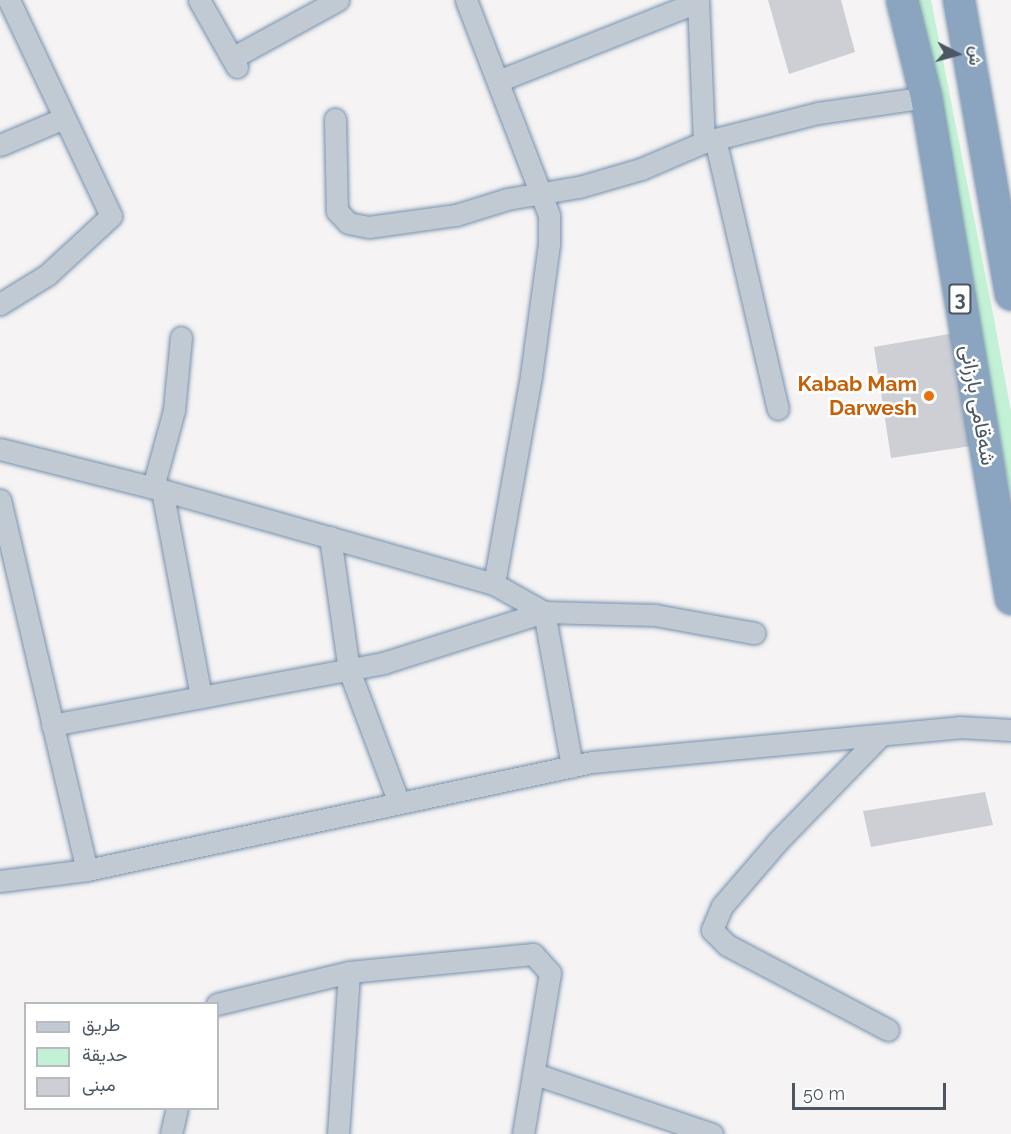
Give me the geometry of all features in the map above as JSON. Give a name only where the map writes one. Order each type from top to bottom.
[{"type":"highway","name":"شەقامی بارزانی","points":[[902,0],[926,97],[1011,599]]},
{"type":"highway","points":[[959,0],[1011,294]]},
{"type":"street","points":[[0,304],[47,275],[111,216],[9,0]]},
{"type":"street","points":[[199,0],[235,62],[338,0]]},
{"type":"street","points":[[466,0],[549,215],[549,244],[531,376],[494,584]]},
{"type":"street","points":[[498,81],[698,1],[709,141],[778,409]]},
{"type":"street","points":[[335,119],[337,211],[348,223],[400,225],[579,187],[641,169],[709,141],[818,113],[926,97]]},
{"type":"street","points":[[0,145],[64,118]]},
{"type":"street","points":[[181,337],[174,410],[157,488],[201,697]]},
{"type":"street","points":[[0,449],[157,488],[494,584],[544,612]]},
{"type":"street","points":[[0,500],[87,870]]},
{"type":"street","points":[[330,537],[349,670],[399,803]]},
{"type":"street","points":[[544,612],[572,766]]},
{"type":"street","points":[[52,725],[382,663],[544,612],[655,615],[754,633]]},
{"type":"street","points":[[0,881],[87,870],[572,766],[879,737],[959,727],[1011,730]]},
{"type":"street","points":[[879,737],[778,841],[722,906],[712,930],[727,945],[888,1030]]},
{"type":"street","points":[[219,1004],[349,972],[533,954],[550,973],[535,1074],[523,1134]]},
{"type":"street","points":[[338,1134],[349,972]]},
{"type":"street","points":[[535,1074],[712,1134]]},
{"type":"street","points":[[171,1134],[177,1110]]},
{"type":"green space","points":[[915,0],[931,0],[994,319],[1011,412],[1011,496]]},
{"type":"building","points":[[768,0],[841,0],[855,52],[789,74]]},
{"type":"building","name":"Kabab Mam Darwesh","points":[[966,331],[985,444],[891,458],[874,347]]},
{"type":"building","points":[[985,792],[993,825],[871,847],[863,811]]},
{"type":"place","name":"Kabab Mam Darwesh","points":[[929,396]]}]
